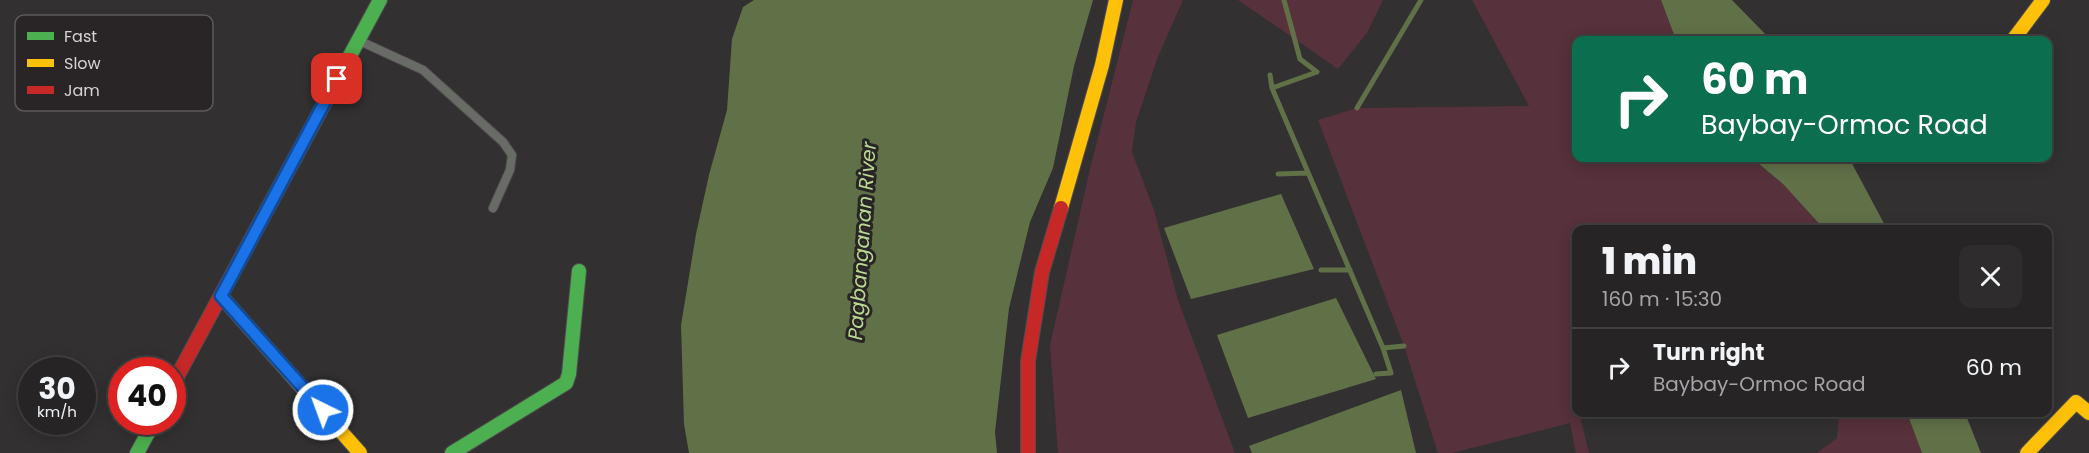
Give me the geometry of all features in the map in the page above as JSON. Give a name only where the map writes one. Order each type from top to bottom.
[{"type":"street","points":[[186,360],[380,0]]},
{"type":"street","points":[[1028,453],[1028,361],[1042,272],[1102,65],[1116,0]]},
{"type":"street","points":[[2016,36],[2043,0]]},
{"type":"street","points":[[452,453],[566,383],[569,374],[579,272]]},
{"type":"street","points":[[221,296],[360,453]]},
{"type":"street","points":[[2027,453],[2076,402],[2089,413]]},
{"type":"street","points":[[137,453],[147,435]]},
{"type":"lane","points":[[358,40],[423,70],[503,142],[512,155],[510,170],[492,208]]},
{"type":"shaded area","points":[[1133,0],[1183,0],[1157,59],[1136,122],[1132,152],[1154,210],[1178,300],[1235,453],[1058,453],[1050,345],[1090,169]]},
{"type":"shaded area","points":[[1238,0],[1383,0],[1367,33],[1338,69]]},
{"type":"shaded area","points":[[1472,0],[1661,0],[1674,36],[1572,36],[1572,162],[1757,162],[1783,184],[1820,225],[1572,225],[1572,417],[1580,417],[1589,453],[1576,453],[1570,423],[1452,453],[1438,453],[1404,346],[1318,120],[1357,108],[1529,106]]},
{"type":"shaded area","points":[[1839,417],[1908,417],[1922,453],[1817,453],[1837,438]]},
{"type":"water","name":"Pagbanganan River","points":[[754,0],[1093,0],[1074,66],[1053,168],[1030,222],[1009,308],[995,432],[997,453],[689,453],[684,424],[681,325],[696,234],[727,110],[732,39],[743,7]]},
{"type":"water","points":[[1661,0],[1732,0],[1767,36],[1674,36]]},
{"type":"water","points":[[1757,162],[1851,162],[1885,225],[1820,225],[1783,184]]},
{"type":"water","points":[[1281,194],[1314,269],[1191,299],[1164,228]]},
{"type":"water","points":[[1336,298],[1376,379],[1248,418],[1217,335]]},
{"type":"water","points":[[1401,390],[1416,453],[1252,453],[1249,446]]},
{"type":"water","points":[[1908,417],[1967,417],[1981,453],[1922,453]]},
{"type":"waterway","points":[[1284,0],[1300,59],[1317,72],[1272,88],[1383,348],[1404,346]]},
{"type":"waterway","points":[[1357,108],[1421,0]]},
{"type":"waterway","points":[[1270,75],[1272,88]]},
{"type":"waterway","points":[[1278,174],[1308,173]]},
{"type":"waterway","points":[[1321,270],[1350,270]]},
{"type":"waterway","points":[[1376,374],[1391,373],[1383,348]]},
{"type":"traffic: fast","points":[[338,78],[380,0]]},
{"type":"traffic: fast","points":[[452,453],[566,383],[569,374],[579,271]]},
{"type":"traffic: fast","points":[[137,453],[147,435]]},
{"type":"traffic: slow","points":[[1061,208],[1102,65],[1116,0]]},
{"type":"traffic: slow","points":[[2016,36],[2043,0]]},
{"type":"traffic: slow","points":[[221,296],[360,453]]},
{"type":"traffic: slow","points":[[2027,453],[2076,402],[2089,413]]},
{"type":"traffic: jam","points":[[186,360],[338,78]]},
{"type":"traffic: jam","points":[[1028,453],[1028,361],[1042,272],[1061,208]]},
{"type":"route","points":[[323,410],[221,296],[337,79]]}]
